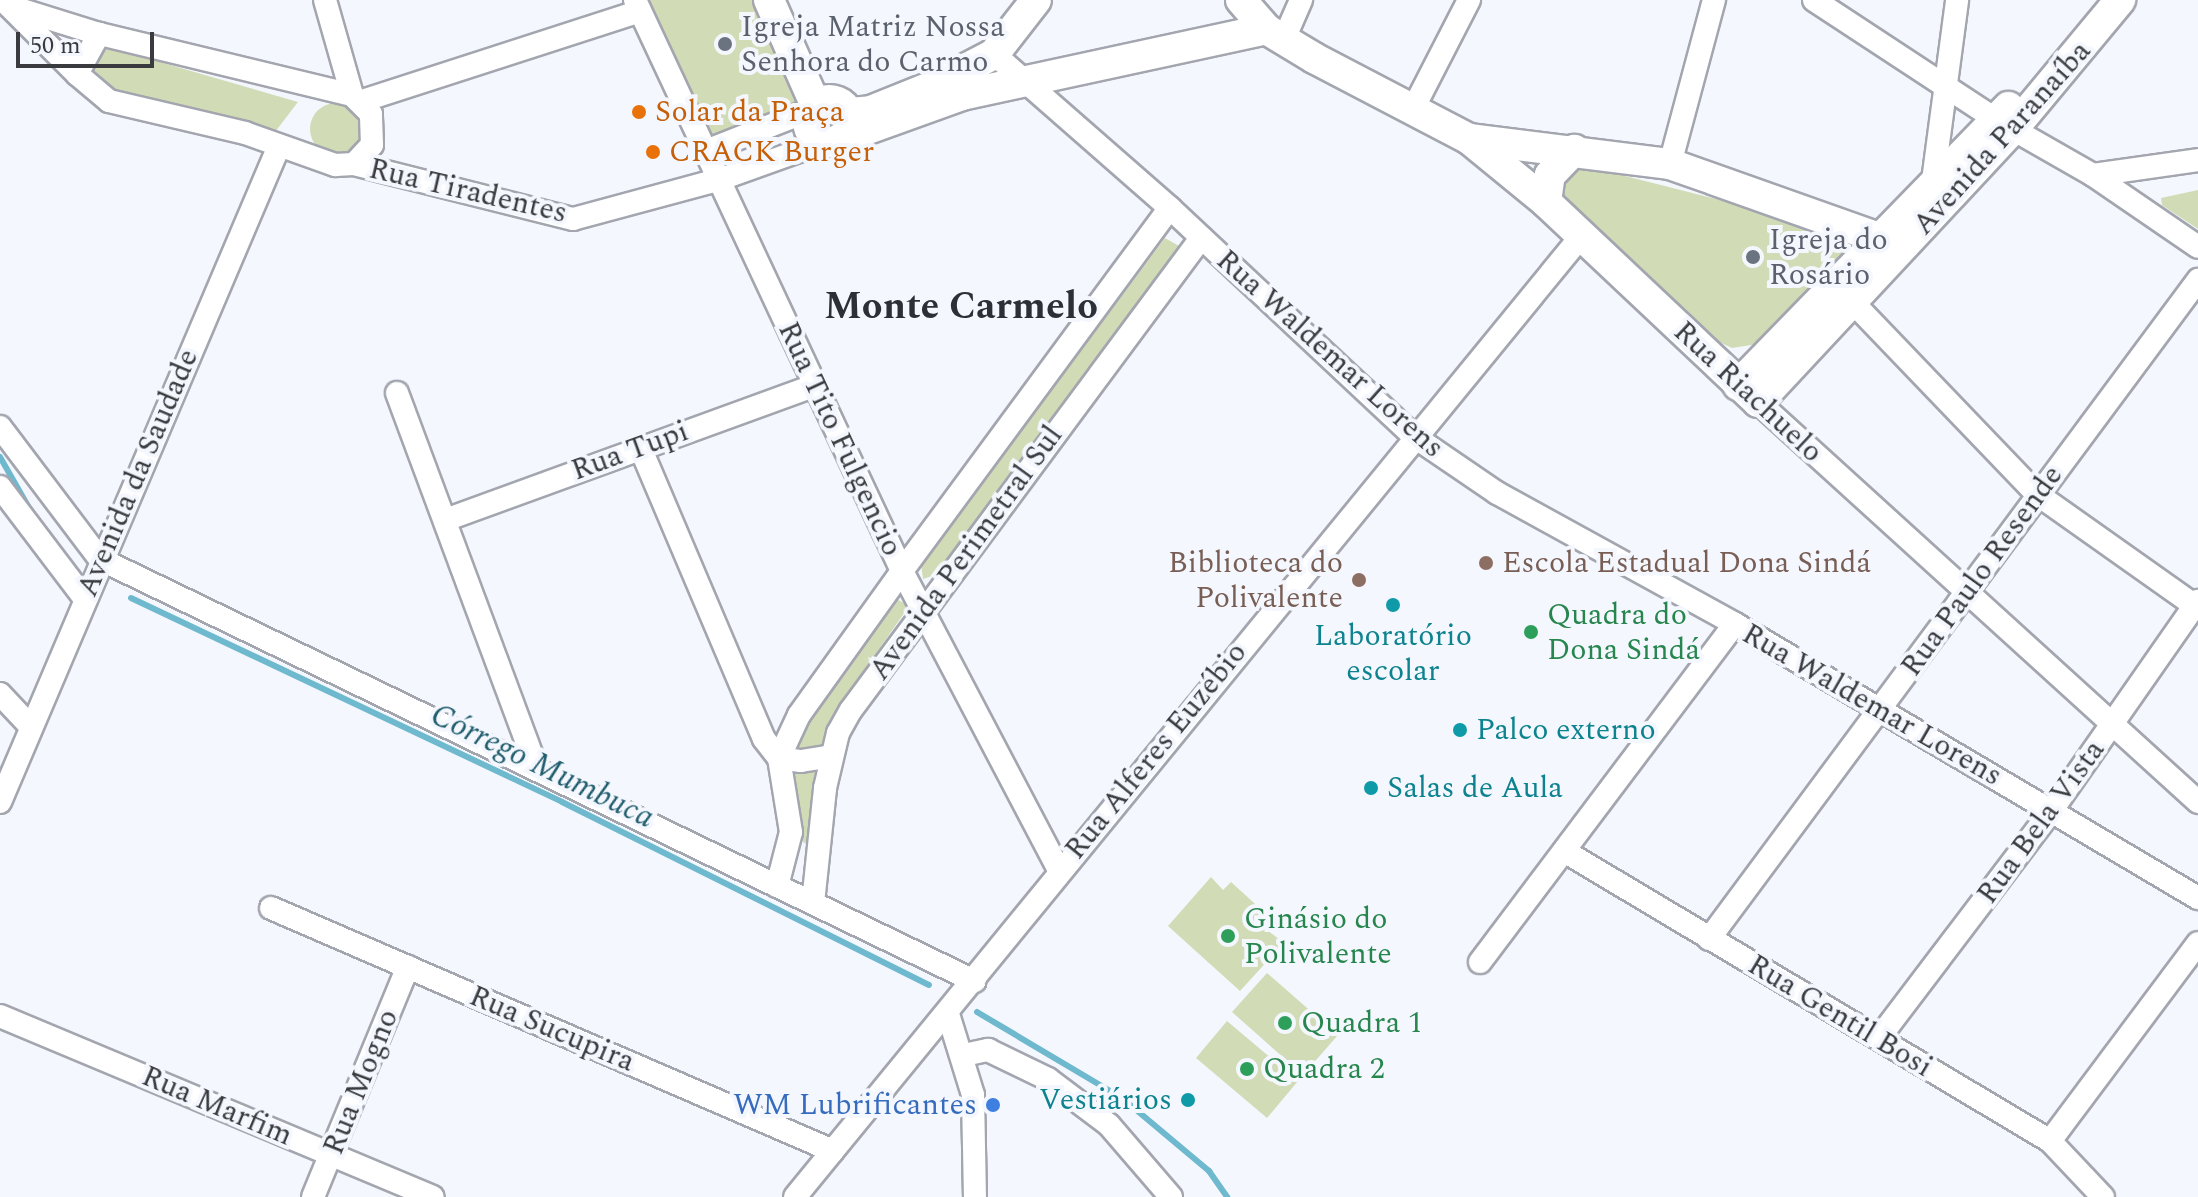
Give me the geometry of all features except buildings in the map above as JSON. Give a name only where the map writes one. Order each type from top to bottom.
[{"type":"main road","points":[[769,0],[829,118]]},
{"type":"main road","points":[[791,0],[829,118]]},
{"type":"main road","points":[[829,118],[871,111],[933,86],[994,54],[1036,0]]},
{"type":"main road","name":"Rua Riachuelo","points":[[1241,0],[1275,34],[1412,111],[1469,139],[1546,202],[1748,393]]},
{"type":"main road","name":"Avenida Paranaíba","points":[[1748,393],[1894,242],[2108,9]]},
{"type":"main road","points":[[829,118],[1275,34]]},
{"type":"main road","name":"Avenida Paranaíba","points":[[1894,242],[1933,181],[2004,124]]},
{"type":"main road","points":[[1469,139],[1670,164],[1894,242]]},
{"type":"main road","points":[[1546,202],[1550,175],[1574,150]]},
{"type":"street","points":[[325,0],[357,98],[375,132],[372,145],[354,164]]},
{"type":"street","points":[[1275,34],[1301,0]]},
{"type":"street","points":[[1412,111],[1469,0]]},
{"type":"street","points":[[1670,164],[1714,0]]},
{"type":"street","points":[[1814,0],[2004,124],[2093,175],[2198,247]]},
{"type":"street","points":[[1933,181],[1948,87],[1957,0]]},
{"type":"street","points":[[6,3],[99,34],[357,98],[638,6]]},
{"type":"street","name":"Rua Tiradentes","points":[[6,3],[77,74],[109,101],[279,146],[335,165],[354,164],[573,219],[721,179],[829,118]]},
{"type":"street","name":"Rua Tito Fulgencio","points":[[638,6],[902,571],[924,607],[1059,870]]},
{"type":"street","points":[[77,74],[99,34]]},
{"type":"street","name":"Rua Waldemar Lorens","points":[[994,54],[1029,81],[1170,208],[1415,437],[1497,493],[1735,624],[2198,898]]},
{"type":"street","points":[[706,151],[829,118]]},
{"type":"street","name":"Avenida da Saudade","points":[[0,802],[99,562],[279,146]]},
{"type":"street","points":[[2093,175],[2198,160]]},
{"type":"street","name":"Avenida Perimetral Sul","points":[[779,758],[799,715],[1170,208]]},
{"type":"street","name":"Rua Alferes Euzébio","points":[[795,1197],[948,1014],[1059,870],[1582,235]]},
{"type":"street","name":"Avenida Perimetral Sul","points":[[813,903],[832,756],[851,710],[924,607],[1201,238]]},
{"type":"street","name":"Rua Paulo Resende","points":[[1709,939],[1881,710],[1964,591],[2198,280]]},
{"type":"street","points":[[1845,294],[2037,494],[2197,605]]},
{"type":"street","name":"Rua Tupi","points":[[448,519],[814,386]]},
{"type":"street","points":[[397,393],[448,519],[537,770]]},
{"type":"street","name":"Rua Riachuelo","points":[[1748,393],[2198,802]]},
{"type":"street","points":[[0,427],[99,562],[974,981]]},
{"type":"street","points":[[640,447],[764,739],[779,758],[791,832],[777,886]]},
{"type":"street","points":[[0,487],[87,594]]},
{"type":"street","name":"Rua Bela Vista","points":[[1879,1038],[2052,810],[2197,605]]},
{"type":"street","points":[[1480,962],[1735,624]]},
{"type":"street","points":[[0,694],[30,726]]},
{"type":"street","points":[[779,758],[801,761],[832,756]]},
{"type":"street","name":"Rua Gentil Bosi","points":[[1564,851],[2050,1141],[2103,1197]]},
{"type":"street","name":"Rua Sucupira","points":[[271,908],[833,1151]]},
{"type":"street","points":[[2050,1141],[2198,943]]},
{"type":"street","name":"Rua Mogno","points":[[313,1197],[408,967]]},
{"type":"street","points":[[948,1014],[964,1055],[973,1095],[975,1197]]},
{"type":"street","name":"Rua Marfim","points":[[0,1016],[433,1197]]},
{"type":"street","points":[[964,1055],[988,1050],[1048,1079],[1109,1125],[1171,1197]]},
{"type":"green space","points":[[644,0],[763,0],[799,103],[715,139],[705,129]]},
{"type":"green space","points":[[101,45],[298,102],[275,132],[118,91],[89,66]]},
{"type":"green space","points":[[336,103],[355,110],[362,129],[355,148],[336,155],[317,148],[310,129],[317,110]]},
{"type":"green space","points":[[1582,165],[1815,224],[1838,234],[1845,247],[1842,263],[1764,343],[1732,348],[1717,341],[1559,191],[1554,174]]},
{"type":"green space","points":[[2198,190],[2198,229],[2162,205],[2161,198]]},
{"type":"green space","points":[[1165,238],[1179,246],[935,575],[923,579],[921,564]]},
{"type":"green space","points":[[895,598],[909,606],[834,714],[823,745],[797,753],[806,721]]},
{"type":"green space","points":[[817,771],[811,842],[808,846],[800,839],[791,772]]},
{"type":"green space","name":"Ginásio do Polivalente","points":[[1211,877],[1223,890],[1231,882],[1274,921],[1267,930],[1284,943],[1240,991],[1168,926]]},
{"type":"green space","name":"Quadra 1","points":[[1267,973],[1338,1035],[1303,1075],[1232,1012]]},
{"type":"green space","name":"Quadra 2","points":[[1227,1021],[1298,1081],[1267,1118],[1196,1058]]},
{"type":"waterway","name":"Córrego Mumbuca","points":[[0,457],[32,513]]},
{"type":"waterway","name":"Córrego Mumbuca","points":[[131,598],[562,802],[929,985]]},
{"type":"waterway","name":"Córrego Mumbuca","points":[[977,1012],[1122,1098],[1209,1171],[1227,1197]]},
{"type":"place","name":"Igreja Matriz Nossa Senhora do Carmo","points":[[725,44]]},
{"type":"place","name":"Solar da Praça","points":[[639,112]]},
{"type":"place","name":"CRACK Burger","points":[[653,152]]},
{"type":"place","name":"Igreja do Rosário","points":[[1753,257]]},
{"type":"place","name":"Escola Estadual Dona Sindá","points":[[1486,563]]},
{"type":"place","name":"Biblioteca do Polivalente","points":[[1359,580]]},
{"type":"place","name":"Laboratório escolar","points":[[1393,605]]},
{"type":"place","name":"Quadra do Dona Sindá","points":[[1531,632]]},
{"type":"place","name":"Palco externo","points":[[1460,730]]},
{"type":"place","name":"Salas de Aula","points":[[1371,788]]},
{"type":"place","name":"Ginásio do Polivalente","points":[[1228,936]]},
{"type":"place","name":"Quadra 1","points":[[1285,1023]]},
{"type":"place","name":"Quadra 2","points":[[1247,1069]]},
{"type":"place","name":"Vestiários","points":[[1188,1100]]},
{"type":"place","name":"WM Lubrificantes","points":[[993,1105]]},
{"type":"district","name":"Monte Carmelo","points":[[961,308]]}]
